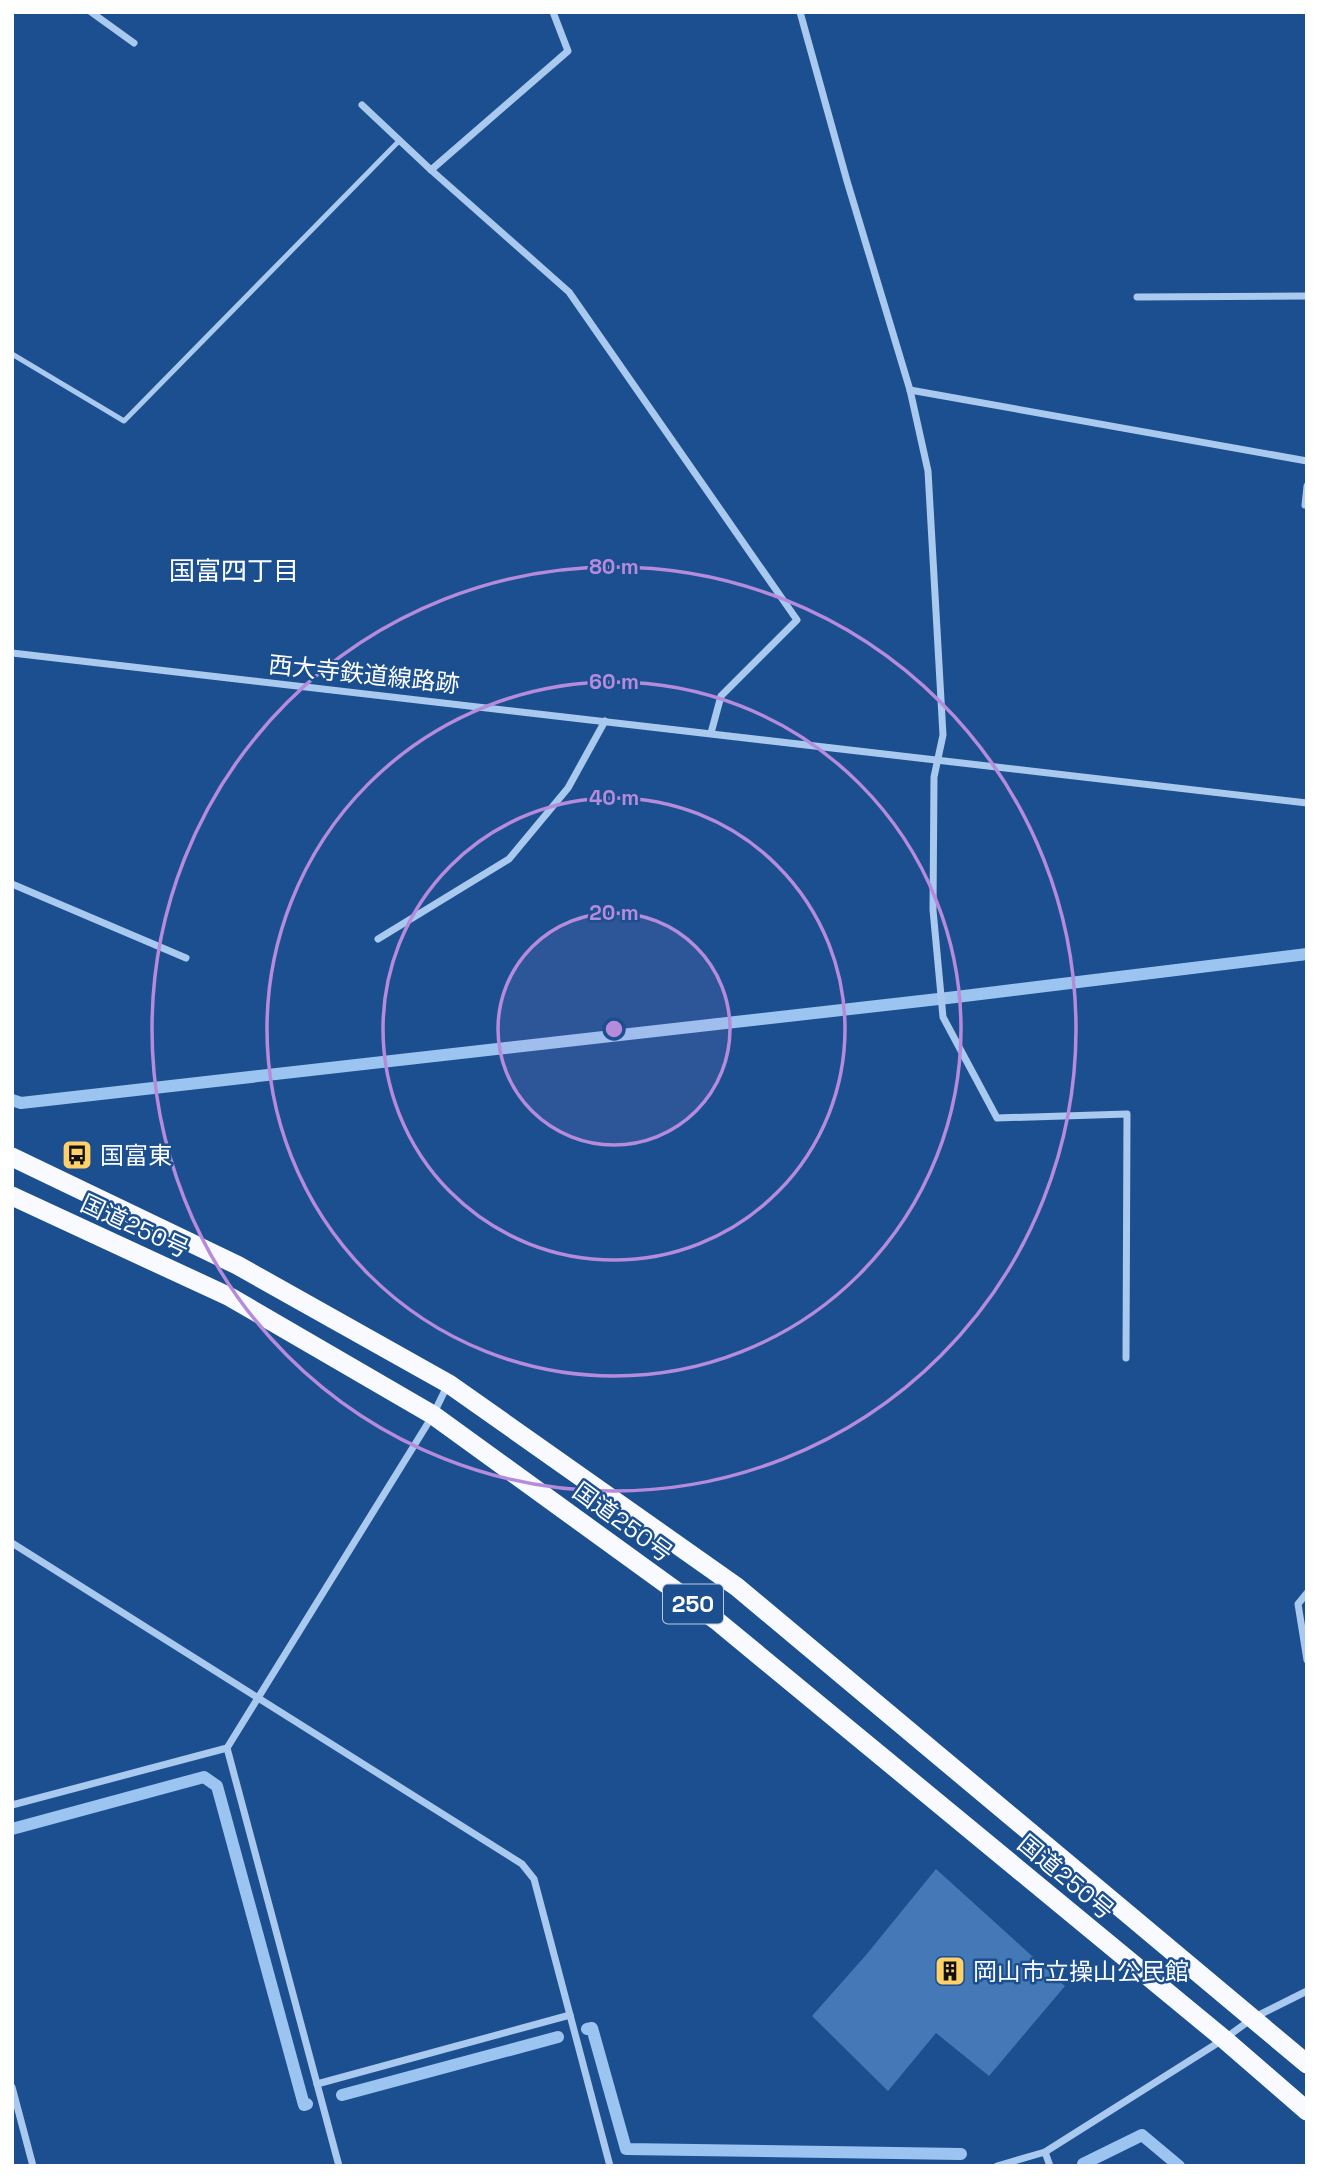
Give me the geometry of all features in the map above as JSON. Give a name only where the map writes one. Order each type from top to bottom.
[{"type":"highway","name":"国道250号","points":[[12,1157],[237,1265],[449,1384],[737,1587],[1307,2064]]},
{"type":"highway","name":"国道250号","points":[[12,1196],[230,1297],[433,1415],[716,1620],[1224,2039],[1307,2111]]},
{"type":"street","points":[[90,12],[134,43]]},
{"type":"street","points":[[431,170],[568,51],[552,12]]},
{"type":"street","points":[[800,12],[910,390],[928,471],[943,735],[934,777],[933,910],[943,1017],[997,1118],[1127,1114],[1126,1359]]},
{"type":"street","points":[[362,105],[569,292],[797,620],[721,696],[711,733]]},
{"type":"street","points":[[1136,297],[1307,296]]},
{"type":"street","points":[[910,390],[1307,461]]},
{"type":"street","points":[[1307,486],[1307,505]]},
{"type":"street","name":"西大寺鉄道線路跡","points":[[12,653],[1307,803]]},
{"type":"street","points":[[378,939],[509,859],[568,788],[605,721]]},
{"type":"street","points":[[12,884],[186,958]]},
{"type":"street","points":[[12,1805],[227,1748],[433,1415],[449,1384]]},
{"type":"street","points":[[12,1543],[522,1864],[534,1880],[610,2166]]},
{"type":"street","points":[[1307,1593],[1298,1604],[1307,1660]]},
{"type":"street","points":[[227,1748],[340,2166]]},
{"type":"street","points":[[997,2166],[1045,2152],[1253,2018],[1307,1991]]},
{"type":"street","points":[[317,2084],[570,2015]]},
{"type":"street","points":[[12,2087],[33,2166]]},
{"type":"street","points":[[1045,2152],[1050,2166]]},
{"type":"lane","points":[[12,354],[124,421],[400,140]]},
{"type":"building","name":"岡山市立操山公民館","points":[[936,1869],[1065,1986],[989,2076],[936,2033],[888,2091],[812,2016]]},
{"type":"waterway","points":[[12,1100],[21,1103],[956,997],[1307,954]]},
{"type":"waterway","points":[[12,1829],[204,1777],[217,1786],[304,2105],[307,2104]]},
{"type":"waterway","points":[[587,2029],[592,2028],[626,2149],[961,2154]]},
{"type":"waterway","points":[[342,2095],[558,2037]]},
{"type":"waterway","points":[[1083,2164],[1142,2135],[1179,2166]]},
{"type":"place","name":"国富東","points":[[77,1155]]},
{"type":"place","name":"岡山市立操山公民館","points":[[950,1971]]},
{"type":"district","name":"国富四丁目","points":[[234,571]]}]
